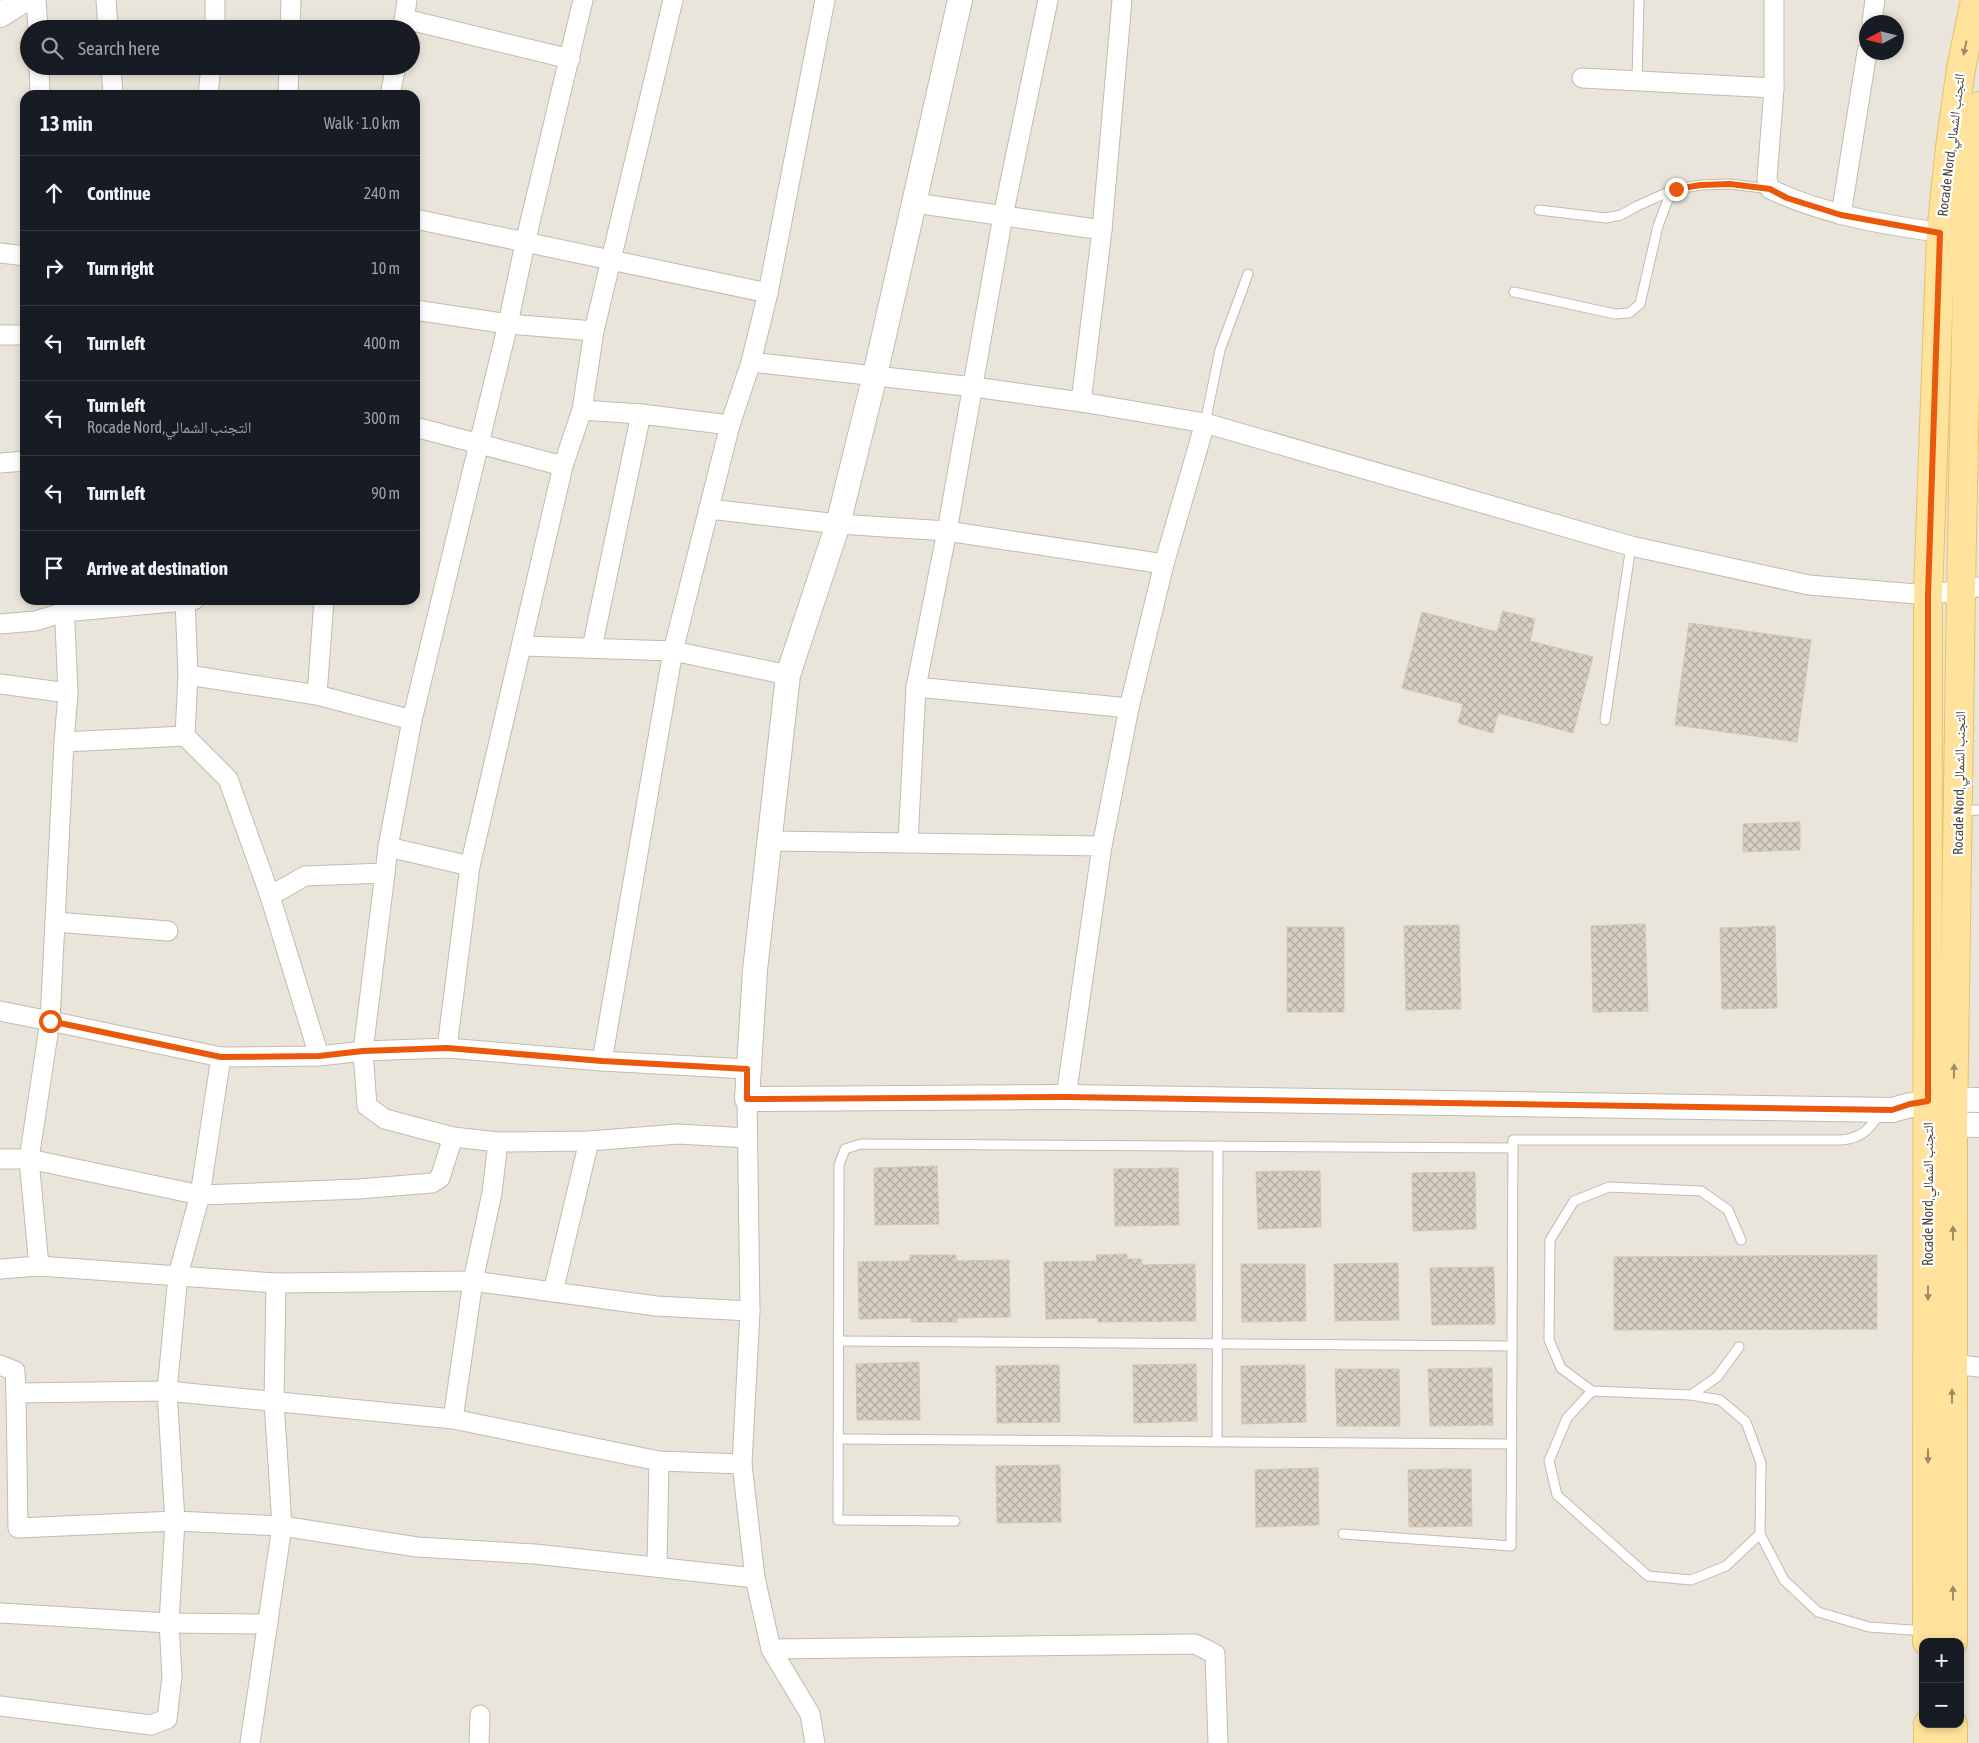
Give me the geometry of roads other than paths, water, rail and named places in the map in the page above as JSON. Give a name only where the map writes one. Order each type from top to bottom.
[{"type":"main road","name":"Rocade Nord,التجنب الشمالي","points":[[1927,1637],[1969,810],[1968,237],[1967,150],[1961,69],[1975,0]]},
{"type":"main road","name":"Rocade Nord,التجنب الشمالي","points":[[1953,1638],[1952,1364],[1954,1112],[1928,595],[1940,233],[1979,106]]},
{"type":"main road","points":[[1928,1728],[1928,1743]]},
{"type":"main road","points":[[1953,1728],[1953,1743]]},
{"type":"street","points":[[0,15],[24,0]]},
{"type":"street","points":[[36,0],[37,20]]},
{"type":"street","points":[[106,0],[107,20]]},
{"type":"street","points":[[215,20],[216,0]]},
{"type":"street","points":[[290,20],[291,0]]},
{"type":"street","points":[[404,20],[407,0]]},
{"type":"street","points":[[584,0],[412,720],[388,847],[363,1051],[367,1106],[385,1119],[453,1137],[498,1142],[589,1141],[678,1134],[748,1138]]},
{"type":"street","points":[[447,1048],[470,866],[564,466],[582,410],[594,331],[673,0]]},
{"type":"street","points":[[602,1061],[673,651],[730,425],[751,362],[768,292],[825,0]]},
{"type":"street","points":[[815,1743],[810,1714],[771,1649],[755,1578],[742,1464],[750,1311],[747,1069],[755,970],[788,675],[838,524],[875,376],[960,0]]},
{"type":"street","points":[[908,844],[916,686],[974,387],[1003,216],[1048,0]]},
{"type":"street","points":[[1081,402],[1102,230],[1122,0]]},
{"type":"street","points":[[1774,0],[1774,88],[1767,179],[1770,189],[1787,198],[1841,215],[1968,237]]},
{"type":"street","points":[[1873,15],[1876,0]]},
{"type":"street","points":[[420,27],[570,58]]},
{"type":"street","points":[[1841,215],[1866,60]]},
{"type":"street","points":[[39,75],[40,90]]},
{"type":"street","points":[[111,75],[112,90]]},
{"type":"street","points":[[209,90],[210,75]]},
{"type":"street","points":[[288,90],[289,75]]},
{"type":"street","points":[[391,90],[394,75]]},
{"type":"street","points":[[1582,78],[1774,88]]},
{"type":"street","points":[[915,202],[1102,230]]},
{"type":"street","points":[[420,220],[768,292]]},
{"type":"street","points":[[0,253],[20,255]]},
{"type":"street","points":[[420,311],[508,324],[594,331]]},
{"type":"street","points":[[0,335],[20,335]]},
{"type":"street","points":[[751,362],[974,387],[1205,422],[1631,546],[1809,585],[1928,595],[1970,588]]},
{"type":"street","points":[[582,410],[641,414],[730,425]]},
{"type":"street","points":[[592,648],[641,414]]},
{"type":"street","points":[[1066,1097],[1102,846],[1129,708],[1164,564],[1205,422]]},
{"type":"street","points":[[420,428],[564,466]]},
{"type":"street","points":[[0,463],[20,461]]},
{"type":"street","points":[[709,509],[838,524],[947,531],[1164,564]]},
{"type":"street","points":[[0,624],[35,622],[65,606],[85,605]]},
{"type":"street","points":[[185,605],[188,675],[185,736],[228,779],[270,896],[319,1056]]},
{"type":"street","points":[[317,695],[324,605]]},
{"type":"street","points":[[38,1266],[29,1160],[50,1021],[68,693],[65,606]]},
{"type":"street","points":[[523,646],[673,651],[788,675]]},
{"type":"street","points":[[188,675],[317,695],[412,720]]},
{"type":"street","points":[[0,684],[68,693]]},
{"type":"street","points":[[916,686],[1129,708]]},
{"type":"street","points":[[64,742],[185,736]]},
{"type":"street","points":[[771,840],[908,844],[1102,846]]},
{"type":"street","points":[[388,847],[470,866]]},
{"type":"street","points":[[270,896],[305,876],[385,873]]},
{"type":"street","points":[[55,922],[168,931]]},
{"type":"street","points":[[0,1012],[221,1057],[319,1056],[363,1051],[447,1048],[602,1061],[747,1069]]},
{"type":"street","points":[[0,1706],[151,1725],[167,1719],[172,1676],[168,1623],[175,1520],[167,1391],[178,1275],[200,1195],[221,1057]]},
{"type":"street","points":[[747,1099],[1066,1097],[1888,1110],[1910,1104],[1954,1112]]},
{"type":"street","points":[[0,1159],[29,1160],[200,1195],[359,1189],[432,1183],[440,1178],[453,1137]]},
{"type":"street","points":[[553,1292],[589,1141]]},
{"type":"street","points":[[453,1419],[473,1281],[492,1193],[498,1142]]},
{"type":"street","points":[[0,1269],[38,1266],[276,1283],[473,1281],[656,1306],[750,1311]]},
{"type":"street","points":[[250,1743],[282,1526],[274,1401],[276,1283]]},
{"type":"street","points":[[1952,1364],[1979,1367]]},
{"type":"street","points":[[0,1365],[15,1371],[18,1528],[175,1520],[282,1526],[417,1547],[535,1554],[755,1578]]},
{"type":"street","points":[[16,1393],[167,1391],[274,1401],[453,1419],[659,1461],[742,1464]]},
{"type":"street","points":[[657,1567],[659,1461]]},
{"type":"street","points":[[0,1613],[168,1623],[268,1624]]},
{"type":"street","points":[[771,1649],[1195,1644],[1215,1654],[1218,1743]]},
{"type":"street","points":[[479,1743],[480,1715]]},
{"type":"lane","points":[[1637,81],[1639,0]]},
{"type":"lane","points":[[1539,210],[1606,218],[1621,215],[1676,189],[1701,185],[1730,184],[1770,189]]},
{"type":"lane","points":[[1514,292],[1615,314],[1629,313],[1640,304],[1658,226],[1667,202],[1676,189]]},
{"type":"lane","points":[[1205,422],[1220,350],[1248,274]]},
{"type":"lane","points":[[1605,720],[1631,546]]},
{"type":"lane","points":[[1343,1534],[1511,1546],[1513,1140],[1841,1140],[1859,1137],[1888,1110]]},
{"type":"lane","points":[[955,1521],[838,1520],[839,1165],[845,1149],[861,1144],[1513,1148]]},
{"type":"lane","points":[[1217,1442],[1218,1146]]},
{"type":"lane","points":[[1741,1240],[1728,1210],[1701,1191],[1609,1187],[1574,1201],[1550,1240],[1549,1340],[1561,1368],[1592,1391],[1691,1395],[1720,1400],[1746,1422],[1760,1463],[1760,1534],[1784,1580],[1818,1612],[1869,1628],[1927,1637]]},
{"type":"lane","points":[[838,1341],[1512,1346]]},
{"type":"lane","points":[[1691,1395],[1716,1377],[1739,1346]]},
{"type":"lane","points":[[1592,1391],[1567,1418],[1549,1461],[1557,1495],[1648,1576],[1691,1580],[1726,1566],[1760,1534]]},
{"type":"lane","points":[[838,1440],[1511,1444]]}]
